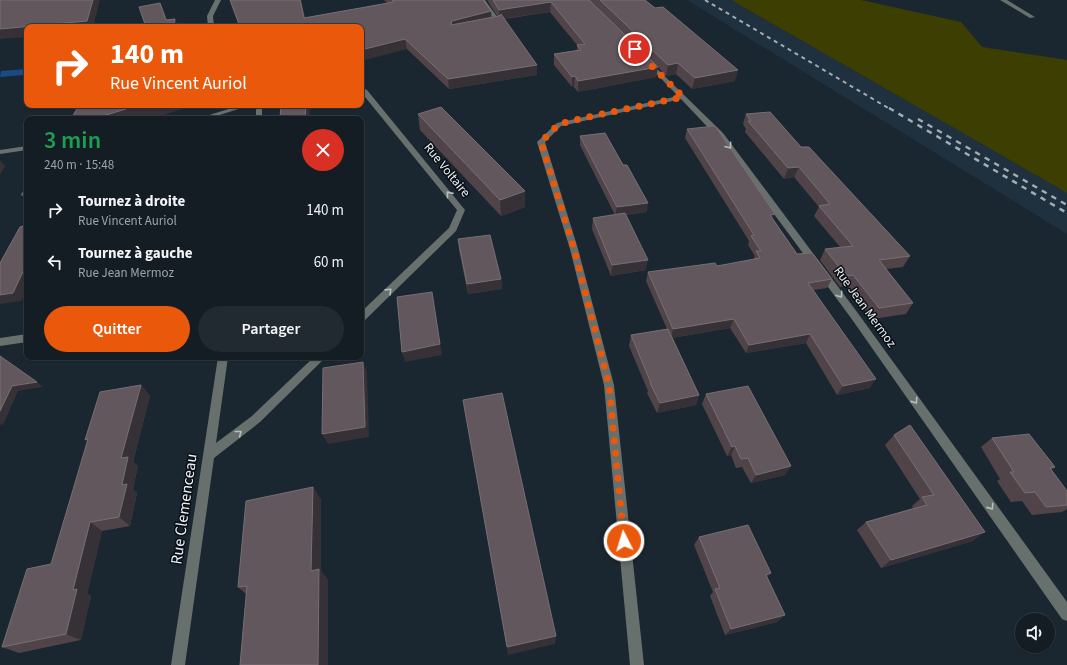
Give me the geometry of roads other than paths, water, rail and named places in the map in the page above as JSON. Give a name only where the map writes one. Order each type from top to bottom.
[{"type":"street","points":[[210,24],[211,12],[218,0]]},
{"type":"street","points":[[482,0],[497,21],[497,23],[486,26]]},
{"type":"street","points":[[1003,0],[1032,17]]},
{"type":"street","name":"Rue Jean Mermoz","points":[[641,55],[720,135],[854,315],[1067,614]]},
{"type":"street","name":"Rue Voltaire","points":[[364,90],[461,210],[453,229],[364,315]]},
{"type":"street","points":[[637,665],[609,385],[574,249],[541,142],[559,124],[683,97]]},
{"type":"street","points":[[210,116],[238,108]]},
{"type":"street","points":[[0,152],[24,148]]},
{"type":"street","points":[[0,342],[24,338]]},
{"type":"street","name":"Rue Clemenceau","points":[[178,665],[223,360]]},
{"type":"street","points":[[208,456],[256,419],[317,360]]},
{"type":"water","points":[[24,69],[24,74],[23,75],[0,77],[1,71]]},
{"type":"railway","points":[[705,0],[890,109]]},
{"type":"railway","points":[[889,108],[1067,213]]},
{"type":"railway","points":[[918,119],[1067,205]]}]
